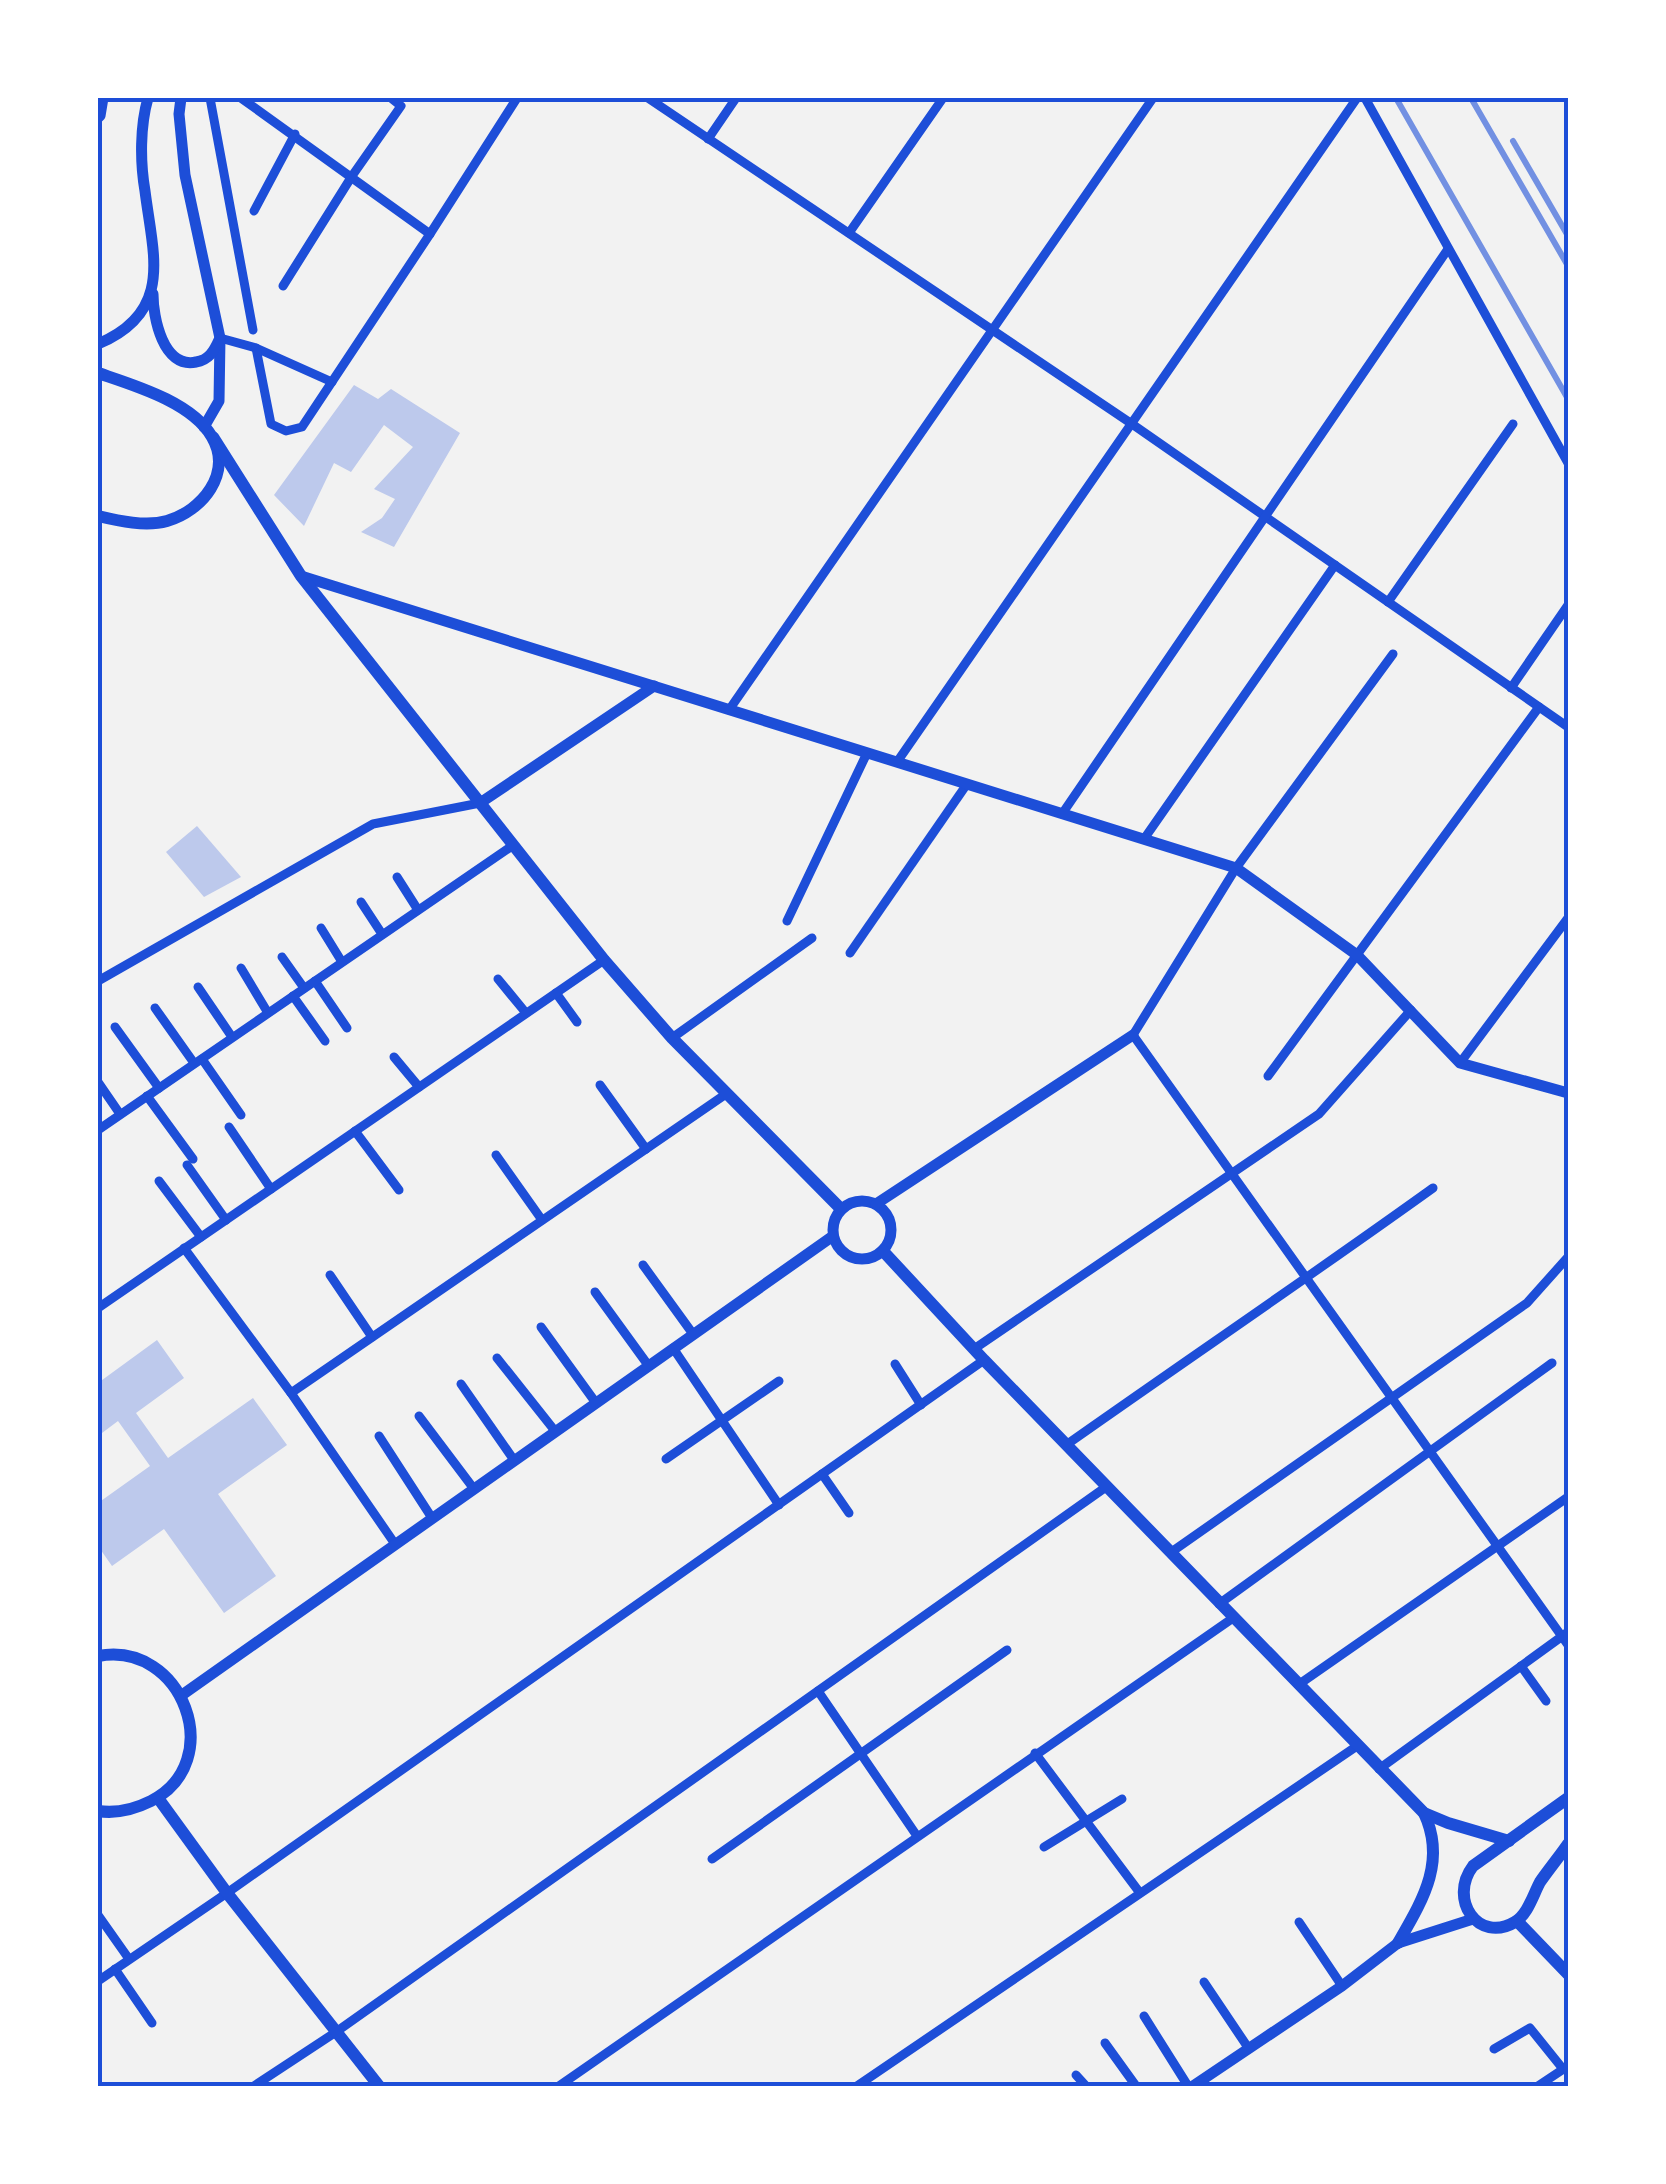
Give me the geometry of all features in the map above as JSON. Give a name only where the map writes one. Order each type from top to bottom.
[{"type":"main road","points":[[98,372],[177,405],[209,432],[301,576],[604,960],[672,1038],[841,1209]]},
{"type":"main road","points":[[98,516],[154,523],[193,508],[210,492],[217,476],[218,455],[209,432]]},
{"type":"main road","points":[[883,1252],[1424,1813],[1434,1853],[1427,1892],[1398,1943]]},
{"type":"main road","points":[[98,1656],[127,1656],[149,1663],[168,1676],[182,1696],[191,1740],[186,1762],[158,1798],[135,1809],[98,1811]]},
{"type":"main road","points":[[158,1798],[378,2086]]},
{"type":"main road","points":[[1564,1801],[1487,1855],[1466,1876],[1465,1909],[1486,1926],[1502,1927],[1516,1921],[1568,1844]]},
{"type":"main road","points":[[1424,1813],[1448,1824],[1510,1841]]},
{"type":"main road","points":[[1516,1921],[1568,1974]]},
{"type":"street","points":[[98,119],[104,98]]},
{"type":"street","points":[[148,98],[144,112],[144,187],[156,257],[153,314],[162,340],[175,358],[188,364],[203,361],[220,338]]},
{"type":"street","points":[[181,98],[185,175],[220,338],[218,401],[209,432]]},
{"type":"street","points":[[210,98],[253,330]]},
{"type":"street","points":[[242,98],[430,234]]},
{"type":"street","points":[[283,286],[401,106],[391,98]]},
{"type":"street","points":[[256,348],[272,424],[286,431],[302,427],[517,98]]},
{"type":"street","points":[[648,98],[1132,424],[1568,728]]},
{"type":"street","points":[[708,138],[736,98]]},
{"type":"street","points":[[849,234],[942,98]]},
{"type":"street","points":[[729,710],[1152,98]]},
{"type":"street","points":[[897,762],[1361,98],[1568,463]]},
{"type":"street","points":[[254,211],[295,134]]},
{"type":"street","points":[[1062,814],[1448,249]]},
{"type":"street","points":[[98,344],[128,327],[145,306],[153,284]]},
{"type":"street","points":[[220,338],[256,348],[332,382]]},
{"type":"street","points":[[1388,602],[1513,424]]},
{"type":"street","points":[[1144,840],[1335,566]]},
{"type":"street","points":[[301,576],[1236,868],[1357,956],[1460,1064],[1568,1093]]},
{"type":"street","points":[[1511,688],[1568,605]]},
{"type":"street","points":[[876,1204],[1133,1034],[1236,868],[1393,654]]},
{"type":"street","points":[[98,981],[373,824],[480,803],[654,686]]},
{"type":"street","points":[[1268,1076],[1539,707]]},
{"type":"street","points":[[787,921],[867,752]]},
{"type":"street","points":[[850,952],[967,784]]},
{"type":"street","points":[[98,1130],[512,846]]},
{"type":"street","points":[[397,877],[418,910]]},
{"type":"street","points":[[361,902],[382,934]]},
{"type":"street","points":[[1460,1064],[1568,918]]},
{"type":"street","points":[[321,928],[342,962]]},
{"type":"street","points":[[672,1038],[812,938]]},
{"type":"street","points":[[282,957],[304,988]]},
{"type":"street","points":[[98,1308],[604,960]]},
{"type":"street","points":[[241,968],[268,1013]]},
{"type":"street","points":[[498,979],[526,1014]]},
{"type":"street","points":[[315,981],[347,1028]]},
{"type":"street","points":[[198,987],[232,1037]]},
{"type":"street","points":[[556,993],[576,1022]]},
{"type":"street","points":[[293,996],[324,1041]]},
{"type":"street","points":[[154,1008],[241,1115]]},
{"type":"street","points":[[974,1350],[1320,1114],[1410,1010]]},
{"type":"street","points":[[115,1027],[159,1088]]},
{"type":"street","points":[[1133,1034],[1566,1638],[1379,1769]]},
{"type":"street","points":[[394,1057],[419,1087]]},
{"type":"street","points":[[98,1082],[120,1114]]},
{"type":"street","points":[[600,1085],[646,1149]]},
{"type":"street","points":[[291,1393],[726,1094]]},
{"type":"street","points":[[147,1096],[226,1220]]},
{"type":"street","points":[[229,1127],[272,1189]]},
{"type":"street","points":[[355,1131],[399,1190]]},
{"type":"street","points":[[496,1155],[542,1220]]},
{"type":"street","points":[[159,1180],[202,1237]]},
{"type":"street","points":[[1066,1445],[1433,1188]]},
{"type":"street","points":[[852,1202],[876,1204],[892,1226],[890,1240],[883,1252],[869,1259],[853,1258],[840,1250],[833,1236],[834,1221],[841,1209],[852,1202]]},
{"type":"street","points":[[182,1696],[833,1236]]},
{"type":"street","points":[[184,1248],[395,1544]]},
{"type":"street","points":[[1170,1553],[1527,1302],[1568,1257]]},
{"type":"street","points":[[643,1265],[693,1334]]},
{"type":"street","points":[[330,1275],[372,1337]]},
{"type":"street","points":[[595,1292],[648,1365]]},
{"type":"street","points":[[541,1327],[596,1402]]},
{"type":"street","points":[[673,1348],[779,1504]]},
{"type":"street","points":[[497,1358],[555,1431]]},
{"type":"street","points":[[98,1981],[984,1360]]},
{"type":"street","points":[[1220,1604],[1552,1363]]},
{"type":"street","points":[[894,1364],[921,1405]]},
{"type":"street","points":[[666,1459],[779,1381]]},
{"type":"street","points":[[461,1384],[514,1460]]},
{"type":"street","points":[[419,1416],[474,1489]]},
{"type":"street","points":[[379,1436],[432,1518]]},
{"type":"street","points":[[822,1474],[849,1513]]},
{"type":"street","points":[[254,2086],[1106,1487]]},
{"type":"street","points":[[1298,1685],[1568,1497]]},
{"type":"street","points":[[559,2086],[1233,1618]]},
{"type":"street","points":[[712,1859],[1006,1650]]},
{"type":"street","points":[[1521,1666],[1546,1701]]},
{"type":"street","points":[[818,1691],[917,1836]]},
{"type":"street","points":[[857,2086],[1356,1746]]},
{"type":"street","points":[[1036,1753],[1140,1894]]},
{"type":"street","points":[[1044,1847],[1122,1799]]},
{"type":"street","points":[[98,1915],[129,1960]]},
{"type":"street","points":[[1144,2016],[1191,2086],[1342,1986],[1398,1943],[1473,1919]]},
{"type":"street","points":[[1299,1922],[1342,1986]]},
{"type":"street","points":[[115,1969],[152,2023]]},
{"type":"street","points":[[1204,1982],[1249,2048]]},
{"type":"street","points":[[1494,2050],[1530,2028],[1566,2068],[1538,2086]]},
{"type":"street","points":[[1105,2043],[1136,2086]]},
{"type":"street","points":[[1076,2075],[1086,2086]]},
{"type":"building","points":[[354,385],[378,399],[391,389],[460,433],[394,547],[361,532],[382,518],[395,499],[374,489],[413,447],[384,425],[351,472],[334,463],[304,526],[274,495]]},
{"type":"building","points":[[197,826],[241,877],[204,897],[166,852]]},
{"type":"building","points":[[157,1340],[184,1378],[136,1413],[168,1458],[253,1398],[287,1445],[218,1494],[276,1576],[224,1613],[164,1529],[112,1566],[98,1546],[98,1503],[150,1466],[118,1421],[98,1436],[98,1383]]},
{"type":"railway","points":[[1396,98],[1568,399]]},
{"type":"railway","points":[[1471,98],[1568,266]]},
{"type":"railway","points":[[1513,141],[1568,236]]}]
